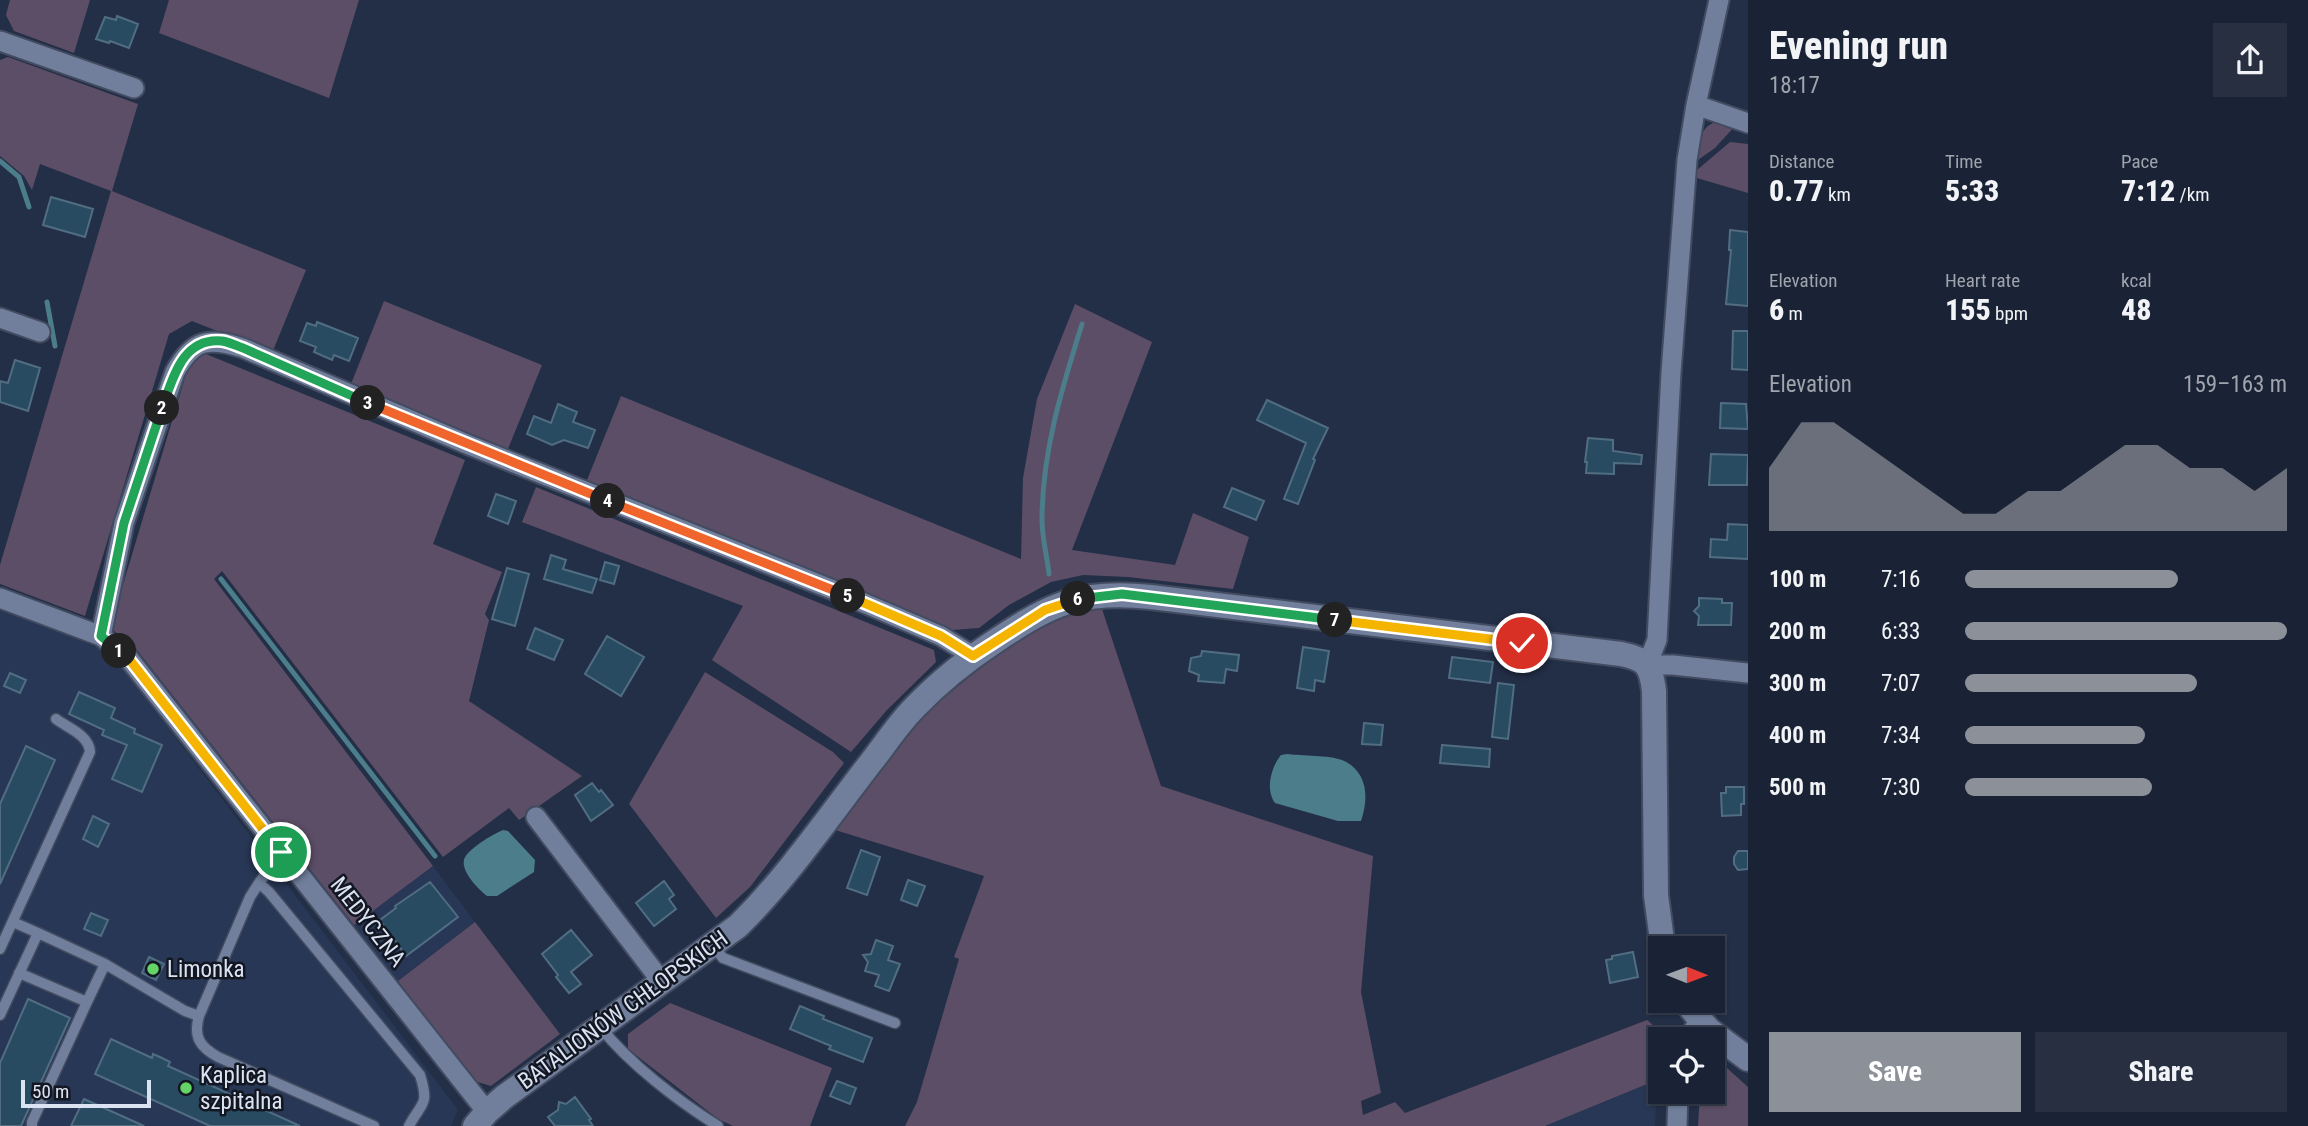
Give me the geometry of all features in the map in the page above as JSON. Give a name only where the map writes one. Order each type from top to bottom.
[{"type":"street","points":[[1661,936],[1656,895],[1654,691],[1647,665],[1657,640],[1671,373],[1687,160],[1719,0]]},
{"type":"street","points":[[0,41],[134,88]]},
{"type":"street","points":[[1696,105],[1748,123]]},
{"type":"street","points":[[0,318],[40,332]]},
{"type":"street","points":[[101,636],[124,523],[175,372],[185,353],[201,343],[222,341],[469,445],[836,591],[941,636],[973,656]]},
{"type":"street","name":"BATALIONÓW CHŁOPSKICH","points":[[481,1119],[504,1097],[738,926],[769,892],[914,708],[973,656],[1045,610],[1078,598],[1122,594],[1621,654],[1642,660],[1647,665]]},
{"type":"street","name":"MEDYCZNA","points":[[0,598],[101,636],[129,659],[281,852],[481,1119]]},
{"type":"street","points":[[1647,665],[1748,673]]},
{"type":"street","points":[[536,817],[662,982]]},
{"type":"street","points":[[1725,1042],[1748,1059]]},
{"type":"street","points":[[1677,1126],[1678,1104]]},
{"type":"lane","points":[[0,948],[89,752],[89,744],[83,737],[55,719]]},
{"type":"lane","points":[[281,852],[250,897],[199,1016],[196,1035],[208,1052],[374,1126]]},
{"type":"lane","points":[[259,883],[420,1075],[424,1086],[423,1107],[409,1126]]},
{"type":"lane","points":[[13,922],[105,964],[178,1007],[199,1016]]},
{"type":"lane","points":[[0,1015],[38,933]]},
{"type":"lane","points":[[712,946],[723,958],[895,1023]]},
{"type":"lane","points":[[32,1126],[105,964]]},
{"type":"lane","points":[[19,973],[87,1002]]},
{"type":"lane","points":[[600,1027],[623,1054],[700,1115],[718,1126]]},
{"type":"shaded area","points":[[10,0],[90,0],[74,53],[14,31],[6,15]]},
{"type":"shaded area","points":[[169,0],[359,0],[329,98],[159,33]]},
{"type":"shaded area","points":[[8,57],[138,104],[112,191],[306,270],[272,353],[192,321],[169,334],[85,616],[0,584],[0,565],[111,191],[40,164],[32,190],[24,176],[0,156],[0,60]]},
{"type":"shaded area","points":[[1713,123],[1734,127],[1715,148],[1695,162],[1702,134]]},
{"type":"shaded area","points":[[1730,142],[1748,144],[1748,193],[1690,176]]},
{"type":"shaded area","points":[[384,301],[542,365],[508,449],[351,384]]},
{"type":"shaded area","points":[[1075,304],[1152,342],[1072,550],[1175,565],[1193,513],[1249,537],[1233,589],[1128,577],[1083,575],[1051,582],[1009,605],[979,628],[952,630],[587,480],[621,396],[1021,559],[1023,478],[1037,399]]},
{"type":"shaded area","points":[[206,354],[465,460],[433,544],[502,572],[485,614],[489,620],[469,701],[582,776],[519,820],[509,808],[443,857],[222,571],[214,579],[433,866],[354,925],[133,645],[110,628],[190,361]]},
{"type":"shaded area","points":[[536,487],[934,650],[936,662],[887,710],[851,752],[712,660],[743,606],[522,522]]},
{"type":"shaded area","points":[[0,605],[113,655],[458,1110],[451,1126],[0,1126]]},
{"type":"shaded area","points":[[1084,605],[1102,609],[1161,786],[1373,856],[1361,992],[1381,1093],[1361,1101],[1363,1115],[1395,1102],[1405,1113],[1647,1020],[1655,1027],[1648,1027],[1648,1084],[1545,1126],[905,1126],[917,1102],[959,959],[954,957],[984,876],[832,829],[914,722],[1026,631]]},
{"type":"shaded area","points":[[705,672],[833,752],[844,763],[750,887],[716,918],[629,804]]},
{"type":"shaded area","points":[[1281,755],[1330,757],[1351,765],[1362,778],[1364,786],[1365,803],[1361,821],[1338,821],[1275,803],[1270,792],[1272,772]]},
{"type":"shaded area","points":[[503,830],[508,831],[535,860],[534,872],[497,896],[487,896],[468,875],[464,860],[475,847]]},
{"type":"shaded area","points":[[433,866],[475,922],[398,981],[354,925]]},
{"type":"shaded area","points":[[475,922],[560,1034],[491,1086],[474,1081],[398,981]]},
{"type":"shaded area","points":[[670,1003],[832,1068],[810,1126],[733,1126],[718,1119],[628,1049],[628,1034]]},
{"type":"shaded area","points":[[1725,1066],[1748,1087],[1748,1126],[1698,1126],[1699,1104],[1725,1104]]},
{"type":"shaded area","points":[[1648,1084],[1648,1104],[1656,1104],[1655,1126],[1545,1126]]},
{"type":"building","points":[[117,16],[138,24],[129,48],[96,39],[105,17],[116,20]]},
{"type":"building","points":[[51,197],[93,209],[85,237],[43,225]]},
{"type":"building","points":[[1730,230],[1748,232],[1748,306],[1726,304]]},
{"type":"building","points":[[317,322],[358,338],[349,361],[334,355],[332,360],[314,352],[316,347],[300,341],[307,323],[316,326]]},
{"type":"building","points":[[1733,331],[1748,331],[1748,370],[1732,369]]},
{"type":"building","points":[[15,360],[40,368],[28,411],[0,402],[0,381],[8,383]]},
{"type":"building","points":[[1267,400],[1328,428],[1313,459],[1315,460],[1298,504],[1284,499],[1306,443],[1257,420]]},
{"type":"building","points":[[1721,403],[1746,404],[1748,429],[1720,428]]},
{"type":"building","points":[[558,404],[577,412],[573,422],[595,430],[588,448],[564,440],[552,445],[527,434],[534,416],[551,423]]},
{"type":"building","points":[[1588,438],[1613,440],[1613,451],[1642,455],[1641,464],[1614,463],[1614,474],[1586,473]]},
{"type":"building","points":[[1711,454],[1748,455],[1747,485],[1709,485]]},
{"type":"building","points":[[1232,488],[1264,501],[1256,520],[1224,507]]},
{"type":"building","points":[[496,494],[516,501],[508,524],[488,516]]},
{"type":"building","points":[[1728,524],[1748,525],[1748,559],[1710,557],[1711,539],[1727,540]]},
{"type":"building","points":[[551,555],[566,560],[563,569],[597,579],[592,593],[544,579]]},
{"type":"building","points":[[605,562],[619,566],[614,584],[600,580]]},
{"type":"building","points":[[507,568],[529,574],[515,626],[492,619]]},
{"type":"building","points":[[1699,598],[1722,599],[1722,603],[1732,603],[1731,625],[1698,625],[1699,616],[1694,611],[1699,606]]},
{"type":"building","points":[[535,628],[563,640],[554,660],[527,649]]},
{"type":"building","points":[[607,636],[644,657],[621,696],[585,674]]},
{"type":"building","points":[[1303,647],[1329,651],[1324,682],[1315,680],[1314,691],[1297,688]]},
{"type":"building","points":[[1202,651],[1239,655],[1237,671],[1226,669],[1224,683],[1198,681],[1199,675],[1189,671],[1191,658],[1201,656]]},
{"type":"building","points":[[1452,657],[1493,662],[1490,683],[1449,678]]},
{"type":"building","points":[[10,673],[26,680],[20,693],[4,686]]},
{"type":"building","points":[[1498,683],[1514,685],[1508,739],[1492,737]]},
{"type":"building","points":[[79,692],[115,708],[111,718],[135,729],[134,733],[162,745],[142,792],[112,779],[127,745],[102,735],[104,730],[69,714]]},
{"type":"building","points":[[1364,723],[1383,725],[1381,745],[1362,744]]},
{"type":"building","points":[[1442,745],[1490,749],[1489,767],[1440,763]]},
{"type":"building","points":[[26,746],[55,760],[0,884],[0,804]]},
{"type":"building","points":[[592,783],[613,805],[591,821],[575,795]]},
{"type":"building","points":[[1726,787],[1744,787],[1741,815],[1722,816],[1721,793],[1726,793]]},
{"type":"building","points":[[93,816],[109,824],[98,847],[83,839]]},
{"type":"building","points":[[861,850],[880,857],[867,895],[847,888]]},
{"type":"building","points":[[1738,851],[1748,851],[1748,869],[1738,870],[1734,864]]},
{"type":"building","points":[[908,880],[925,886],[917,906],[901,900]]},
{"type":"building","points":[[664,881],[674,895],[669,899],[676,909],[654,926],[636,903]]},
{"type":"building","points":[[430,882],[458,917],[406,956],[380,920]]},
{"type":"building","points":[[91,913],[108,920],[101,936],[84,929]]},
{"type":"building","points":[[571,930],[592,955],[571,972],[581,984],[569,993],[542,954]]},
{"type":"building","points":[[876,940],[893,946],[888,960],[900,964],[889,991],[875,986],[879,975],[865,971],[868,962],[863,955],[871,954]]},
{"type":"building","points":[[1633,952],[1638,977],[1610,983],[1606,960],[1612,959],[1612,956]]},
{"type":"building","name":"Limonka","points":[[149,957],[164,964],[156,980],[142,973]]},
{"type":"building","points":[[28,999],[70,1018],[21,1126],[0,1126],[0,1063]]},
{"type":"building","points":[[800,1006],[824,1016],[823,1019],[872,1038],[863,1062],[829,1049],[831,1046],[790,1029]]},
{"type":"building","points":[[111,1039],[152,1058],[153,1054],[162,1058],[170,1062],[168,1066],[300,1126],[210,1126],[95,1074]]},
{"type":"building","points":[[837,1081],[856,1088],[850,1104],[830,1096]]},
{"type":"building","points":[[575,1097],[593,1126],[555,1126],[548,1117],[558,1110],[559,1102],[566,1104]]},
{"type":"building","points":[[84,1099],[144,1126],[71,1126]]},
{"type":"waterway","points":[[0,161],[19,177],[29,207]]},
{"type":"waterway","points":[[47,302],[55,346]]},
{"type":"waterway","points":[[1049,574],[1042,527],[1045,470],[1061,396],[1082,324]]},
{"type":"waterway","points":[[221,579],[435,856]]},
{"type":"place","name":"Limonka","points":[[153,969]]},
{"type":"place","name":"Kaplica szpitalna","points":[[186,1088]]},
{"type":"route","points":[[281,852],[129,659],[101,636],[124,523],[155,429],[175,372],[185,353],[201,343],[222,341],[243,348],[469,445],[836,591],[941,636],[973,656],[1045,610],[1078,598],[1122,594],[1522,643]]}]
